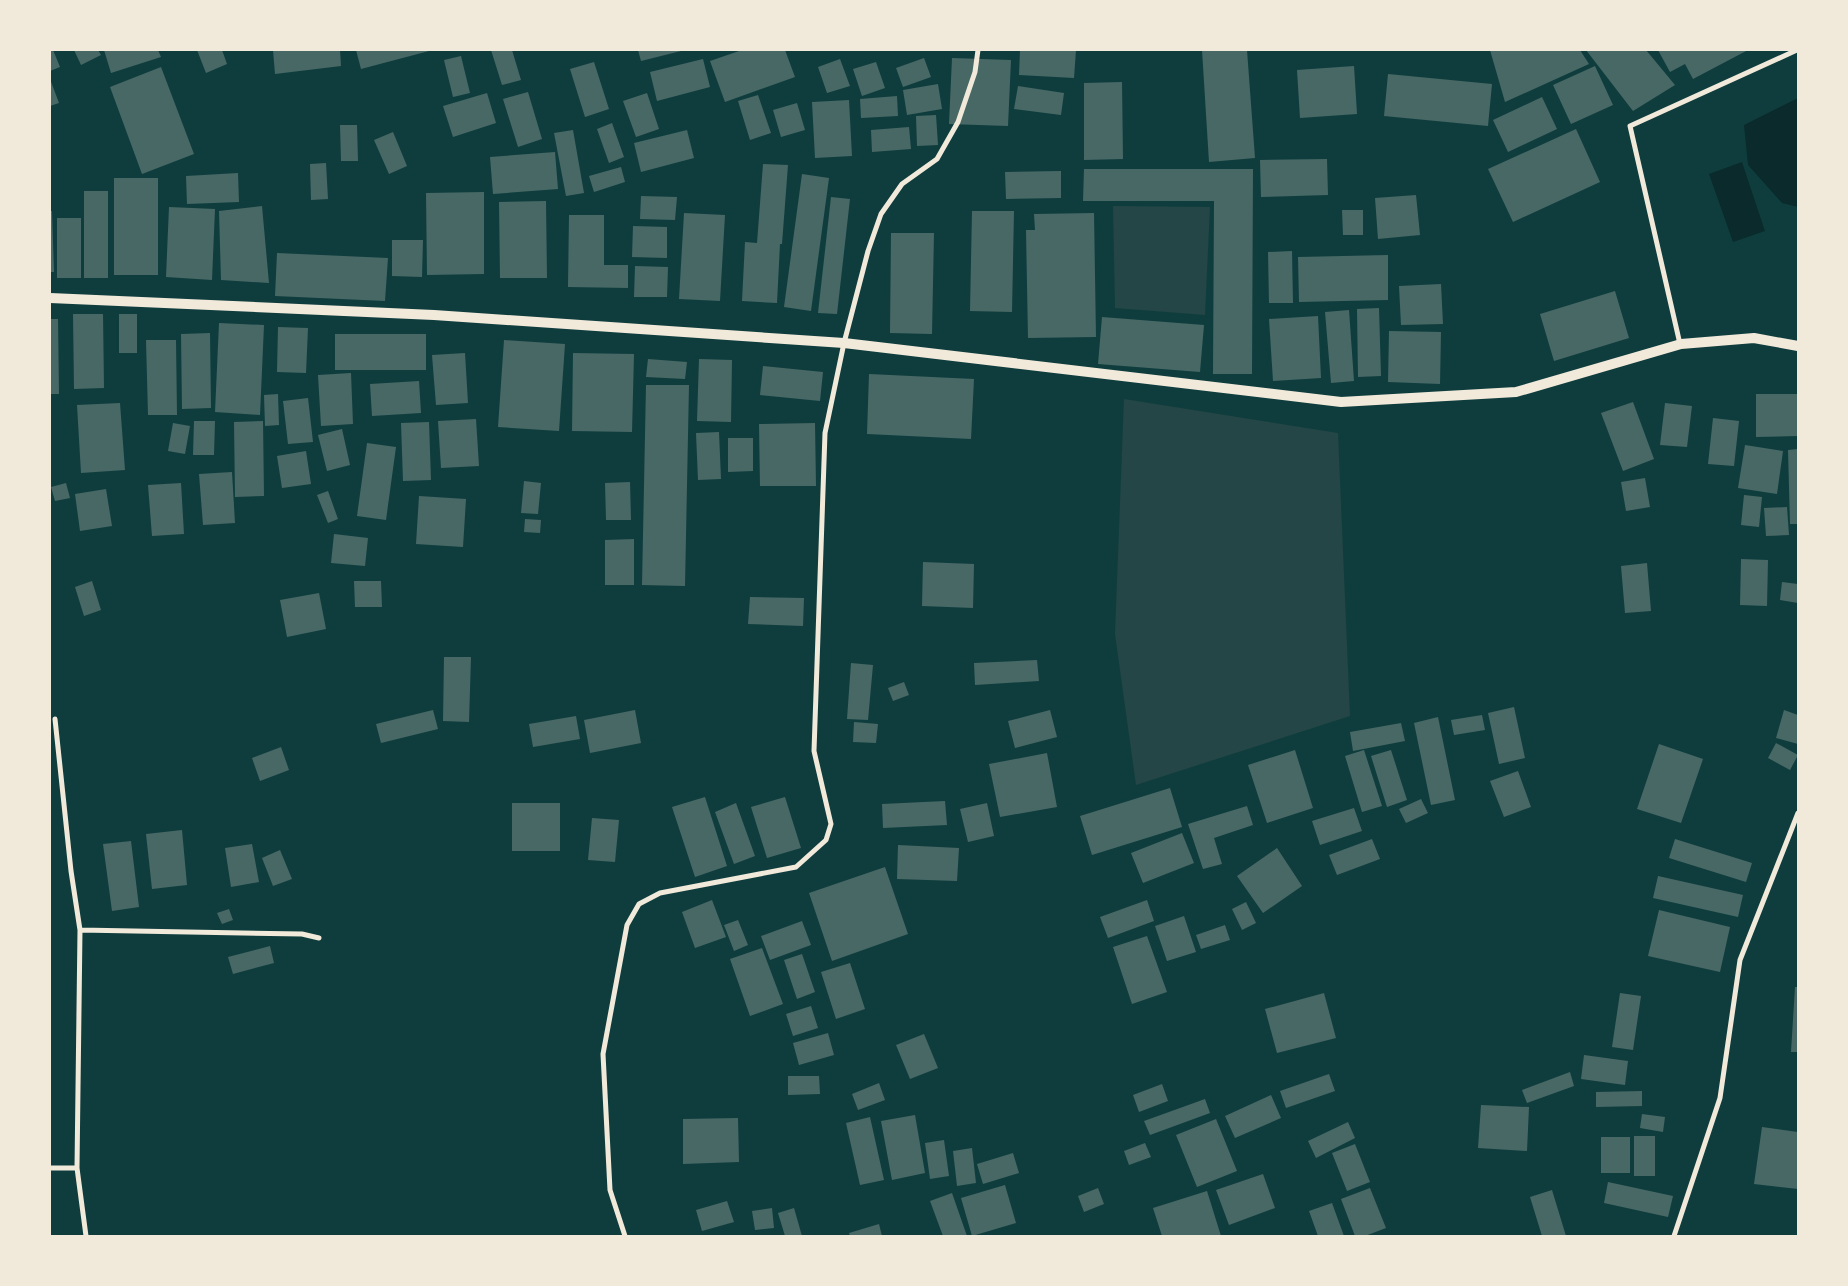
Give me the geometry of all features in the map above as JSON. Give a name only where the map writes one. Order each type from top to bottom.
[{"type":"main road","points":[[50,298],[434,315],[844,343],[1341,402],[1516,392],[1680,344],[1754,338],[1798,346]]},
{"type":"street","points":[[625,1236],[610,1190],[603,1054],[627,925],[639,904],[660,893],[796,868],[826,840],[831,824],[814,751],[825,433],[844,343],[868,251],[881,214],[902,184],[938,159],[958,122],[975,72],[978,50]]},
{"type":"street","points":[[1680,344],[1630,126],[1797,50]]},
{"type":"street","points":[[55,719],[71,871],[80,930],[77,1168],[86,1236]]},
{"type":"street","points":[[1674,1236],[1720,1098],[1740,960],[1798,813]]},
{"type":"street","points":[[80,930],[302,934],[319,938]]},
{"type":"street","points":[[50,1168],[77,1168]]},
{"type":"shaded area","points":[[1798,98],[1798,207],[1782,203],[1748,165],[1744,125]]},
{"type":"shaded area","points":[[1742,162],[1765,231],[1733,242],[1709,174]]},
{"type":"shaded area","points":[[1113,206],[1210,207],[1205,315],[1115,308]]},
{"type":"shaded area","points":[[1124,399],[1338,433],[1350,716],[1136,785],[1115,634]]},
{"type":"building","points":[[50,50],[53,50],[60,67],[50,71]]},
{"type":"building","points":[[74,50],[98,50],[101,55],[81,65]]},
{"type":"building","points":[[104,50],[158,50],[161,57],[111,73]]},
{"type":"building","points":[[197,50],[222,50],[227,64],[206,73]]},
{"type":"building","points":[[273,50],[340,50],[341,66],[275,74]]},
{"type":"building","points":[[356,50],[429,50],[429,51],[361,69]]},
{"type":"building","points":[[491,50],[512,50],[521,80],[502,85]]},
{"type":"building","points":[[638,50],[681,50],[681,51],[641,61]]},
{"type":"building","points":[[742,50],[785,50],[795,77],[725,102],[710,61]]},
{"type":"building","points":[[1020,50],[1076,50],[1074,78],[1019,75]]},
{"type":"building","points":[[1202,50],[1247,50],[1255,158],[1209,162]]},
{"type":"building","points":[[1490,50],[1580,50],[1589,64],[1505,102]]},
{"type":"building","points":[[1586,50],[1646,50],[1675,85],[1633,111]]},
{"type":"building","points":[[1658,50],[1748,50],[1693,79],[1685,64],[1670,72]]},
{"type":"building","points":[[461,56],[470,93],[453,97],[444,60]]},
{"type":"building","points":[[924,58],[931,77],[903,87],[896,68]]},
{"type":"building","points":[[952,58],[1011,60],[1008,126],[949,124]]},
{"type":"building","points":[[703,59],[710,87],[657,101],[650,72]]},
{"type":"building","points":[[840,59],[850,86],[827,93],[818,67]]},
{"type":"building","points":[[594,62],[609,109],[585,117],[570,69]]},
{"type":"building","points":[[876,62],[885,88],[862,96],[853,69]]},
{"type":"building","points":[[1354,66],[1357,114],[1300,118],[1297,70]]},
{"type":"building","points":[[1595,66],[1613,105],[1571,124],[1553,85]]},
{"type":"building","points":[[161,67],[194,154],[142,174],[110,87]]},
{"type":"building","points":[[1388,74],[1492,84],[1488,126],[1384,116]]},
{"type":"building","points":[[50,79],[59,103],[50,106]]},
{"type":"building","points":[[1122,82],[1123,159],[1084,160],[1084,83]]},
{"type":"building","points":[[938,84],[942,109],[907,115],[903,90]]},
{"type":"building","points":[[1018,86],[1064,93],[1061,115],[1014,109]]},
{"type":"building","points":[[528,92],[542,139],[518,147],[503,99]]},
{"type":"building","points":[[487,93],[496,123],[453,137],[443,106]]},
{"type":"building","points":[[647,93],[659,129],[636,137],[623,101]]},
{"type":"building","points":[[758,95],[771,133],[750,140],[738,101]]},
{"type":"building","points":[[897,96],[898,116],[861,118],[860,99]]},
{"type":"building","points":[[1542,97],[1557,129],[1508,152],[1493,120]]},
{"type":"building","points":[[849,100],[852,156],[815,158],[812,102]]},
{"type":"building","points":[[797,103],[805,130],[781,137],[773,110]]},
{"type":"building","points":[[936,115],[938,145],[917,146],[916,116]]},
{"type":"building","points":[[612,123],[624,157],[609,163],[597,129]]},
{"type":"building","points":[[340,125],[357,125],[358,161],[341,161]]},
{"type":"building","points":[[909,127],[911,149],[872,152],[871,130]]},
{"type":"building","points":[[1576,129],[1600,182],[1513,222],[1488,169]]},
{"type":"building","points":[[573,130],[584,193],[566,196],[554,133]]},
{"type":"building","points":[[687,130],[694,158],[641,172],[634,143]]},
{"type":"building","points":[[393,132],[407,166],[389,174],[374,140]]},
{"type":"building","points":[[555,152],[558,189],[493,194],[490,157]]},
{"type":"building","points":[[1327,159],[1328,195],[1261,197],[1260,160]]},
{"type":"building","points":[[326,163],[328,199],[311,200],[310,164]]},
{"type":"building","points":[[763,164],[788,165],[782,244],[780,244],[777,303],[742,301],[745,242],[757,243]]},
{"type":"building","points":[[621,167],[625,182],[594,192],[589,176]]},
{"type":"building","points":[[1084,169],[1253,169],[1252,374],[1213,374],[1214,201],[1083,201]]},
{"type":"building","points":[[1061,171],[1061,198],[1006,199],[1005,172]]},
{"type":"building","points":[[238,173],[239,202],[187,204],[186,176]]},
{"type":"building","points":[[802,174],[829,178],[811,311],[784,307]]},
{"type":"building","points":[[114,178],[158,178],[158,275],[114,275]]},
{"type":"building","points":[[84,191],[108,191],[108,278],[84,278]]},
{"type":"building","points":[[484,192],[484,274],[427,275],[426,193]]},
{"type":"building","points":[[1416,195],[1420,235],[1378,239],[1375,198]]},
{"type":"building","points":[[641,196],[677,197],[675,220],[640,219]]},
{"type":"building","points":[[831,197],[850,199],[837,314],[818,313]]},
{"type":"building","points":[[546,201],[547,278],[500,278],[499,202]]},
{"type":"building","points":[[262,206],[269,283],[221,280],[219,211]]},
{"type":"building","points":[[169,207],[215,209],[212,280],[166,277]]},
{"type":"building","points":[[1342,210],[1363,210],[1363,235],[1343,235]]},
{"type":"building","points":[[50,211],[52,211],[54,272],[50,272]]},
{"type":"building","points":[[972,211],[1014,211],[1012,312],[970,311]]},
{"type":"building","points":[[684,213],[725,215],[720,301],[679,299]]},
{"type":"building","points":[[1094,213],[1096,337],[1028,338],[1026,230],[1035,230],[1034,214]]},
{"type":"building","points":[[569,215],[604,215],[604,265],[628,265],[628,288],[568,287]]},
{"type":"building","points":[[57,218],[81,218],[81,278],[57,278]]},
{"type":"building","points":[[633,226],[667,227],[667,258],[632,257]]},
{"type":"building","points":[[891,233],[934,233],[932,334],[890,333]]},
{"type":"building","points":[[392,240],[423,240],[422,277],[392,276]]},
{"type":"building","points":[[1292,251],[1293,303],[1269,303],[1268,252]]},
{"type":"building","points":[[277,253],[388,258],[385,301],[275,296]]},
{"type":"building","points":[[1388,255],[1388,300],[1299,302],[1298,257]]},
{"type":"building","points":[[635,266],[668,267],[667,297],[634,297]]},
{"type":"building","points":[[1441,284],[1443,324],[1401,325],[1399,286]]},
{"type":"building","points":[[1615,291],[1629,338],[1554,361],[1540,314]]},
{"type":"building","points":[[1379,308],[1381,376],[1358,377],[1357,309]]},
{"type":"building","points":[[1349,310],[1354,381],[1331,383],[1325,312]]},
{"type":"building","points":[[73,314],[103,314],[104,388],[74,389]]},
{"type":"building","points":[[119,314],[137,314],[137,353],[119,353]]},
{"type":"building","points":[[1318,316],[1321,378],[1273,381],[1269,319]]},
{"type":"building","points":[[1102,317],[1204,325],[1200,372],[1098,364]]},
{"type":"building","points":[[50,319],[58,319],[59,394],[50,394]]},
{"type":"building","points":[[219,323],[264,325],[260,415],[215,412]]},
{"type":"building","points":[[278,327],[308,328],[306,373],[277,372]]},
{"type":"building","points":[[1389,331],[1441,332],[1440,384],[1388,382]]},
{"type":"building","points":[[210,333],[211,408],[182,409],[181,334]]},
{"type":"building","points":[[335,334],[426,334],[426,370],[335,370]]},
{"type":"building","points":[[146,340],[176,340],[177,415],[148,415]]},
{"type":"building","points":[[504,340],[565,344],[559,431],[498,427]]},
{"type":"building","points":[[465,353],[468,403],[436,405],[432,355]]},
{"type":"building","points":[[573,353],[634,354],[632,432],[572,431]]},
{"type":"building","points":[[648,359],[687,362],[685,379],[646,377]]},
{"type":"building","points":[[699,359],[732,360],[731,422],[697,421]]},
{"type":"building","points":[[763,366],[823,372],[820,401],[760,395]]},
{"type":"building","points":[[351,373],[353,424],[321,426],[318,375]]},
{"type":"building","points":[[869,374],[974,379],[971,439],[867,434]]},
{"type":"building","points":[[419,381],[421,413],[372,416],[370,384]]},
{"type":"building","points":[[646,385],[689,385],[685,586],[642,585]]},
{"type":"building","points":[[278,394],[279,425],[265,426],[264,395]]},
{"type":"building","points":[[1756,394],[1798,394],[1798,436],[1756,437]]},
{"type":"building","points":[[308,398],[313,442],[288,444],[283,401]]},
{"type":"building","points":[[1633,402],[1654,459],[1623,471],[1601,413]]},
{"type":"building","points":[[120,403],[125,470],[81,473],[77,405]]},
{"type":"building","points":[[1665,403],[1692,406],[1687,447],[1660,445]]},
{"type":"building","points":[[1713,418],[1739,421],[1734,466],[1708,464]]},
{"type":"building","points":[[476,419],[479,466],[441,468],[438,421]]},
{"type":"building","points":[[194,421],[215,421],[214,455],[193,455]]},
{"type":"building","points":[[263,421],[264,496],[235,497],[234,422]]},
{"type":"building","points":[[429,422],[431,480],[403,481],[401,423]]},
{"type":"building","points":[[173,423],[190,426],[185,454],[168,451]]},
{"type":"building","points":[[815,423],[816,486],[760,486],[759,424]]},
{"type":"building","points":[[342,429],[350,465],[327,471],[318,435]]},
{"type":"building","points":[[719,432],[721,479],[698,480],[696,433]]},
{"type":"building","points":[[728,438],[753,438],[753,471],[728,472]]},
{"type":"building","points":[[367,443],[396,447],[386,520],[357,516]]},
{"type":"building","points":[[1745,445],[1783,451],[1777,494],[1738,488]]},
{"type":"building","points":[[1798,449],[1798,524],[1790,524],[1788,450]]},
{"type":"building","points":[[306,451],[311,484],[282,488],[277,456]]},
{"type":"building","points":[[232,472],[235,523],[203,525],[199,474]]},
{"type":"building","points":[[1645,478],[1650,507],[1626,511],[1621,482]]},
{"type":"building","points":[[524,481],[541,483],[538,514],[521,513]]},
{"type":"building","points":[[630,482],[631,520],[606,520],[605,483]]},
{"type":"building","points":[[66,483],[70,498],[55,501],[51,487]]},
{"type":"building","points":[[181,483],[184,534],[152,536],[148,485]]},
{"type":"building","points":[[106,489],[112,526],[80,531],[75,494]]},
{"type":"building","points":[[328,491],[338,519],[328,523],[317,495]]},
{"type":"building","points":[[1744,495],[1762,497],[1759,527],[1741,525]]},
{"type":"building","points":[[419,496],[466,499],[463,547],[416,544]]},
{"type":"building","points":[[1787,507],[1789,535],[1766,536],[1764,508]]},
{"type":"building","points":[[525,519],[541,520],[540,533],[524,532]]},
{"type":"building","points":[[334,534],[368,538],[365,566],[331,563]]},
{"type":"building","points":[[634,539],[634,585],[605,585],[605,540]]},
{"type":"building","points":[[1741,559],[1768,560],[1767,606],[1740,605]]},
{"type":"building","points":[[923,562],[974,564],[973,608],[922,606]]},
{"type":"building","points":[[1647,563],[1651,611],[1625,613],[1621,566]]},
{"type":"building","points":[[92,581],[101,610],[84,616],[75,587]]},
{"type":"building","points":[[354,581],[381,581],[382,607],[355,607]]},
{"type":"building","points":[[1782,582],[1798,584],[1798,603],[1780,600]]},
{"type":"building","points":[[319,593],[326,629],[287,637],[280,600]]},
{"type":"building","points":[[750,597],[804,598],[803,626],[748,624]]},
{"type":"building","points":[[444,657],[471,657],[469,722],[443,721]]},
{"type":"building","points":[[1037,660],[1039,681],[975,685],[974,663]]},
{"type":"building","points":[[851,663],[873,665],[868,720],[847,719]]},
{"type":"building","points":[[904,682],[909,695],[893,701],[888,688]]},
{"type":"building","points":[[1514,707],[1525,758],[1499,764],[1488,713]]},
{"type":"building","points":[[433,710],[438,729],[381,743],[376,724]]},
{"type":"building","points":[[635,710],[641,743],[590,753],[584,720]]},
{"type":"building","points":[[1050,710],[1057,737],[1015,748],[1008,721]]},
{"type":"building","points":[[1784,710],[1798,715],[1798,744],[1776,738]]},
{"type":"building","points":[[1482,715],[1485,730],[1454,735],[1451,720]]},
{"type":"building","points":[[576,716],[580,739],[533,747],[529,724]]},
{"type":"building","points":[[1438,717],[1455,800],[1431,805],[1414,723]]},
{"type":"building","points":[[854,722],[878,724],[876,743],[853,742]]},
{"type":"building","points":[[1401,723],[1405,741],[1353,751],[1350,732]]},
{"type":"building","points":[[1776,743],[1798,755],[1790,770],[1768,758]]},
{"type":"building","points":[[1659,744],[1703,759],[1681,823],[1637,809]]},
{"type":"building","points":[[281,747],[289,770],[260,781],[252,758]]},
{"type":"building","points":[[1295,750],[1313,808],[1267,823],[1248,765]]},
{"type":"building","points":[[1364,750],[1382,806],[1362,812],[1345,756]]},
{"type":"building","points":[[1391,750],[1407,800],[1387,807],[1371,756]]},
{"type":"building","points":[[1047,753],[1057,807],[1000,817],[989,764]]},
{"type":"building","points":[[1518,771],[1531,807],[1504,817],[1490,781]]},
{"type":"building","points":[[1170,788],[1182,827],[1092,855],[1080,816]]},
{"type":"building","points":[[705,797],[727,866],[695,877],[672,807]]},
{"type":"building","points":[[785,797],[801,848],[767,858],[751,807]]},
{"type":"building","points":[[1421,799],[1428,813],[1406,823],[1399,809]]},
{"type":"building","points":[[945,801],[947,825],[883,828],[882,804]]},
{"type":"building","points":[[512,803],[560,803],[560,851],[512,851]]},
{"type":"building","points":[[736,803],[755,856],[734,864],[715,812]]},
{"type":"building","points":[[987,803],[994,836],[968,842],[960,809]]},
{"type":"building","points":[[1247,806],[1253,825],[1214,838],[1222,864],[1203,869],[1188,824]]},
{"type":"building","points":[[1354,808],[1362,831],[1320,845],[1312,821]]},
{"type":"building","points":[[592,818],[619,820],[615,862],[588,860]]},
{"type":"building","points":[[182,830],[187,885],[152,889],[146,834]]},
{"type":"building","points":[[1182,833],[1194,863],[1143,883],[1131,853]]},
{"type":"building","points":[[1372,839],[1380,859],[1337,875],[1329,855]]},
{"type":"building","points":[[1675,839],[1752,863],[1746,882],[1669,858]]},
{"type":"building","points":[[131,841],[139,907],[112,911],[103,844]]},
{"type":"building","points":[[252,844],[259,882],[231,887],[225,848]]},
{"type":"building","points":[[898,845],[959,848],[957,881],[897,879]]},
{"type":"building","points":[[1277,848],[1302,886],[1263,913],[1237,876]]},
{"type":"building","points":[[280,850],[292,879],[273,886],[262,858]]},
{"type":"building","points":[[885,867],[908,934],[832,961],[809,893]]},
{"type":"building","points":[[1658,876],[1743,895],[1738,917],[1653,898]]},
{"type":"building","points":[[712,900],[726,937],[695,948],[682,912]]},
{"type":"building","points":[[1147,900],[1154,921],[1108,938],[1100,917]]},
{"type":"building","points":[[1246,902],[1256,923],[1242,930],[1232,909]]},
{"type":"building","points":[[229,909],[233,920],[222,924],[217,913]]},
{"type":"building","points":[[1659,910],[1730,927],[1720,972],[1648,956]]},
{"type":"building","points":[[1184,916],[1196,952],[1167,961],[1155,926]]},
{"type":"building","points":[[738,920],[748,945],[734,951],[724,925]]},
{"type":"building","points":[[802,921],[811,945],[770,960],[761,936]]},
{"type":"building","points":[[1225,925],[1230,940],[1201,949],[1196,935]]},
{"type":"building","points":[[1147,936],[1167,992],[1132,1004],[1113,947]]},
{"type":"building","points":[[270,946],[274,963],[233,974],[228,957]]},
{"type":"building","points":[[762,948],[783,1004],[750,1016],[730,959]]},
{"type":"building","points":[[802,954],[815,992],[797,999],[784,960]]},
{"type":"building","points":[[850,963],[865,1009],[836,1019],[821,972]]},
{"type":"building","points":[[1795,987],[1798,987],[1798,1052],[1791,1052]]},
{"type":"building","points":[[1324,993],[1336,1038],[1277,1053],[1265,1009]]},
{"type":"building","points":[[1620,993],[1641,996],[1633,1050],[1612,1047]]},
{"type":"building","points":[[811,1006],[818,1028],[793,1036],[786,1014]]},
{"type":"building","points":[[828,1033],[834,1055],[799,1065],[793,1043]]},
{"type":"building","points":[[924,1034],[938,1068],[910,1079],[896,1045]]},
{"type":"building","points":[[1584,1055],[1628,1061],[1625,1085],[1581,1079]]},
{"type":"building","points":[[1570,1072],[1574,1086],[1527,1103],[1522,1090]]},
{"type":"building","points":[[1329,1074],[1335,1091],[1286,1108],[1280,1091]]},
{"type":"building","points":[[788,1076],[819,1076],[820,1094],[788,1095]]},
{"type":"building","points":[[879,1083],[885,1100],[858,1110],[852,1094]]},
{"type":"building","points":[[1162,1084],[1168,1101],[1139,1112],[1133,1095]]},
{"type":"building","points":[[1642,1091],[1642,1106],[1596,1107],[1596,1092]]},
{"type":"building","points":[[1271,1095],[1281,1118],[1235,1138],[1225,1116]]},
{"type":"building","points":[[1205,1099],[1210,1113],[1150,1135],[1144,1121]]},
{"type":"building","points":[[1481,1105],[1529,1107],[1527,1151],[1478,1148]]},
{"type":"building","points":[[1642,1114],[1665,1117],[1663,1132],[1640,1128]]},
{"type":"building","points":[[915,1115],[925,1173],[892,1180],[881,1121]]},
{"type":"building","points":[[870,1117],[884,1180],[860,1185],[846,1123]]},
{"type":"building","points":[[738,1118],[739,1162],[683,1164],[683,1119]]},
{"type":"building","points":[[1216,1119],[1237,1171],[1197,1187],[1176,1135]]},
{"type":"building","points":[[1348,1122],[1355,1138],[1316,1158],[1308,1141]]},
{"type":"building","points":[[1762,1127],[1798,1132],[1798,1189],[1754,1184]]},
{"type":"building","points":[[1634,1136],[1655,1136],[1655,1176],[1634,1176]]},
{"type":"building","points":[[1601,1137],[1630,1137],[1630,1173],[1601,1173]]},
{"type":"building","points":[[944,1140],[949,1176],[930,1179],[925,1143]]},
{"type":"building","points":[[1145,1143],[1151,1157],[1129,1165],[1124,1151]]},
{"type":"building","points":[[1355,1144],[1370,1182],[1347,1191],[1332,1153]]},
{"type":"building","points":[[972,1148],[976,1183],[957,1186],[953,1151]]},
{"type":"building","points":[[1013,1153],[1019,1173],[983,1184],[977,1164]]},
{"type":"building","points":[[1263,1174],[1275,1208],[1229,1225],[1216,1190]]},
{"type":"building","points":[[1608,1182],[1673,1196],[1668,1217],[1604,1203]]},
{"type":"building","points":[[1005,1185],[1016,1223],[972,1236],[961,1198]]},
{"type":"building","points":[[1098,1188],[1104,1204],[1084,1212],[1078,1196]]},
{"type":"building","points":[[1370,1188],[1386,1228],[1365,1236],[1355,1236],[1341,1199]]},
{"type":"building","points":[[1552,1190],[1566,1236],[1542,1236],[1530,1197]]},
{"type":"building","points":[[1207,1191],[1221,1236],[1162,1236],[1153,1208]]},
{"type":"building","points":[[952,1193],[967,1236],[943,1236],[930,1201]]},
{"type":"building","points":[[727,1201],[734,1222],[702,1231],[696,1210]]},
{"type":"building","points":[[1332,1203],[1344,1236],[1318,1236],[1309,1211]]},
{"type":"building","points":[[772,1208],[774,1228],[755,1230],[752,1211]]},
{"type":"building","points":[[794,1208],[802,1236],[785,1236],[778,1213]]},
{"type":"building","points":[[879,1224],[882,1236],[850,1236],[849,1233]]}]
